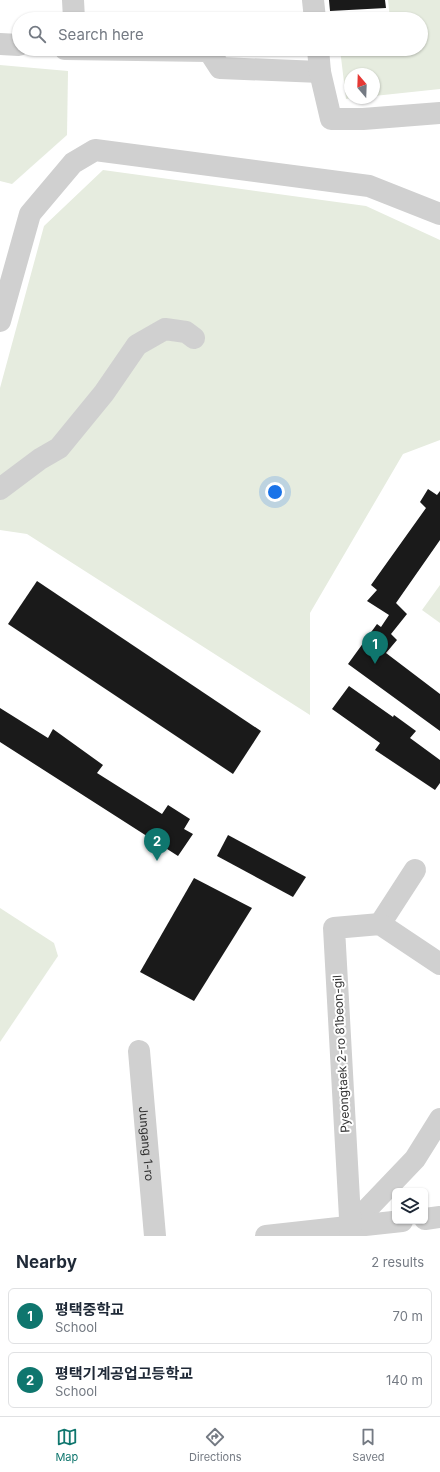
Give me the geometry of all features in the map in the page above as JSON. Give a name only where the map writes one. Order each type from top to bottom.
[{"type":"street","points":[[73,0],[74,12]]},
{"type":"street","points":[[313,0],[314,12]]},
{"type":"street","points":[[0,44],[12,45]]},
{"type":"street","points":[[212,56],[220,68],[320,72]]},
{"type":"street","points":[[319,56],[320,72],[331,119],[363,119],[440,113]]},
{"type":"street","points":[[1,311],[30,214],[73,164],[95,150],[369,186],[440,214]]},
{"type":"street","points":[[0,489],[40,459],[58,448],[104,393],[137,345],[165,329],[186,332],[194,338]]},
{"type":"street","points":[[415,870],[380,924],[440,964]]},
{"type":"street","name":"Pyeongtaek 2-ro 81beon-gil","points":[[353,1233],[334,928],[380,924]]},
{"type":"street","name":"Jungang 1-ro","points":[[139,1051],[154,1236]]},
{"type":"street","points":[[353,1233],[415,1159],[440,1119]]},
{"type":"street","points":[[428,1218],[440,1217]]},
{"type":"street","points":[[266,1236],[353,1233],[392,1223]]},
{"type":"shaded area","points":[[388,0],[440,0],[440,89],[380,95],[380,68],[344,68],[344,82],[341,56],[428,56],[428,12],[389,12]]},
{"type":"shaded area","points":[[0,65],[68,71],[67,135],[12,184],[0,181]]},
{"type":"shaded area","points":[[103,170],[366,206],[440,240],[440,440],[403,454],[310,613],[310,715],[27,534],[0,530],[0,388],[44,226]]},
{"type":"shaded area","points":[[440,585],[440,623],[422,610]]},
{"type":"shaded area","points":[[0,908],[54,943],[58,956],[0,1042]]},
{"type":"building","points":[[329,0],[385,0],[386,8],[330,11]]},
{"type":"building","points":[[428,489],[437,495],[440,491],[440,540],[396,603],[407,614],[391,634],[397,640],[386,653],[440,694],[440,731],[348,664],[377,624],[381,627],[389,615],[367,601],[377,590],[371,585],[426,508],[420,502]]},
{"type":"building","points":[[37,581],[261,731],[233,774],[8,624]]},
{"type":"building","points":[[349,686],[393,717],[394,715],[416,731],[410,738],[440,760],[440,783],[435,790],[375,750],[380,743],[332,709]]},
{"type":"building","points":[[0,708],[48,738],[53,729],[103,765],[97,773],[162,814],[168,805],[190,819],[184,829],[193,834],[178,856],[0,742]]},
{"type":"building","points":[[228,835],[306,877],[293,897],[217,856]]},
{"type":"building","points":[[194,878],[252,908],[194,1001],[140,972]]},
{"type":"place","name":"평택중학교","points":[[375,664]]},
{"type":"place","name":"평택기계공업고등학교","points":[[157,861]]}]
